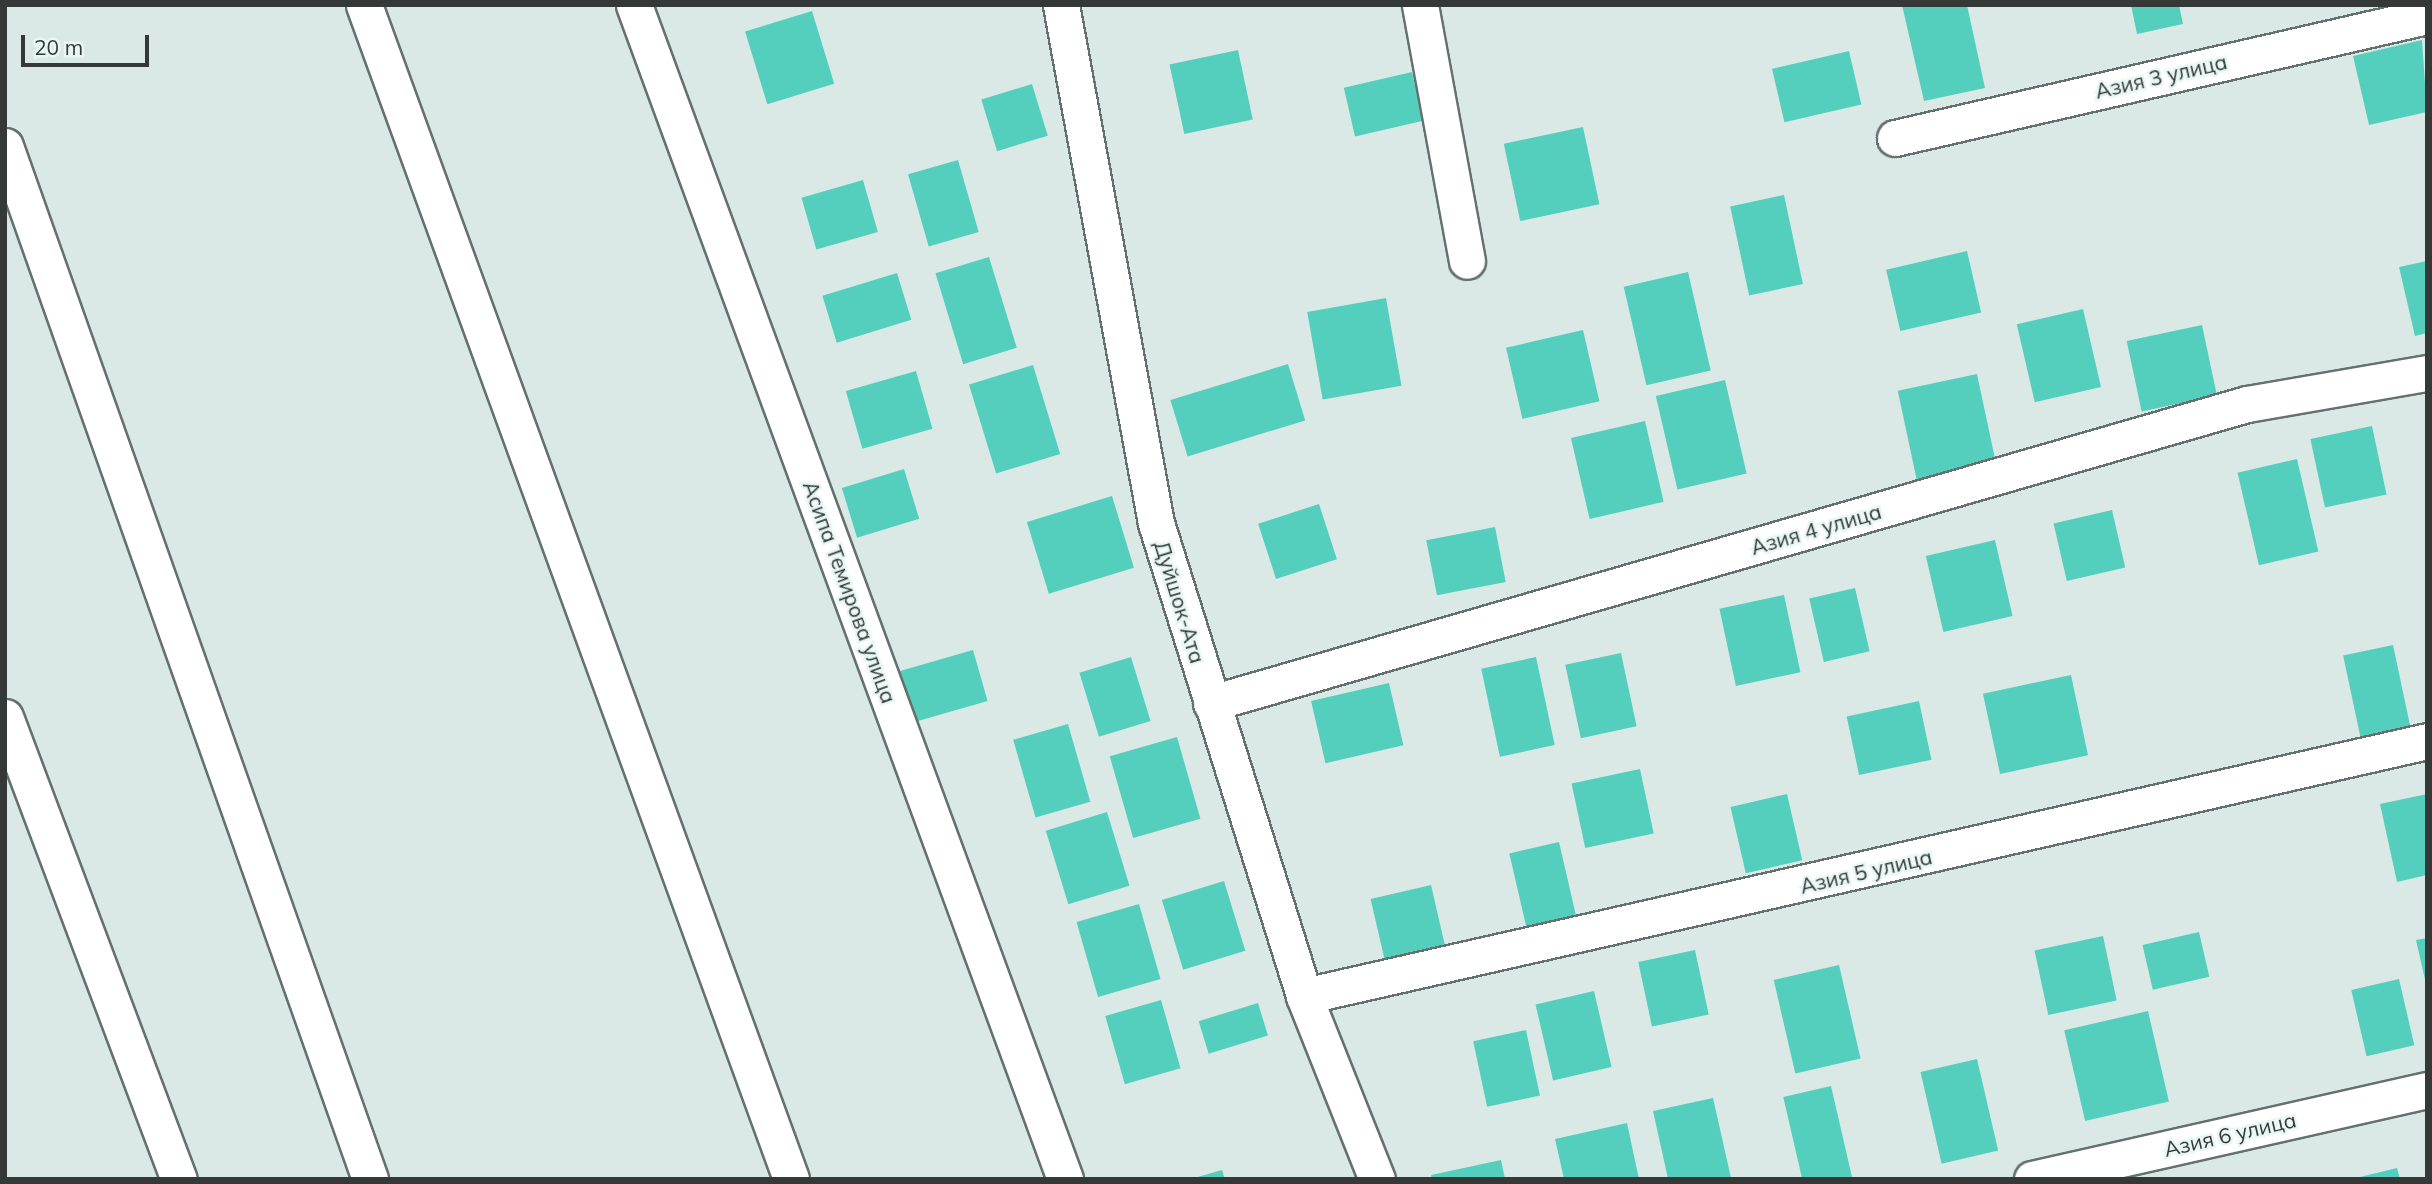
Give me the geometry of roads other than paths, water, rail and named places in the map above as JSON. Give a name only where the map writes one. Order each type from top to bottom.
[{"type":"street","points":[[364,5],[791,1179]]},
{"type":"street","name":"Асипа Темирова улица","points":[[634,5],[1065,1179]]},
{"type":"street","name":"Дуйшок-Ата","points":[[1061,5],[1156,523],[1304,996],[1377,1179]]},
{"type":"street","points":[[1420,5],[1467,261]]},
{"type":"street","name":"Азия 3 улица","points":[[1895,138],[2427,16]]},
{"type":"street","points":[[5,146],[370,1179]]},
{"type":"street","name":"Азия 4 улица","points":[[1211,704],[2247,404],[2427,373]]},
{"type":"street","points":[[5,716],[179,1179]]},
{"type":"street","name":"Азия 5 улица","points":[[1304,996],[2427,741]]},
{"type":"street","name":"Азия 6 улица","points":[[2032,1179],[2427,1090]]}]
